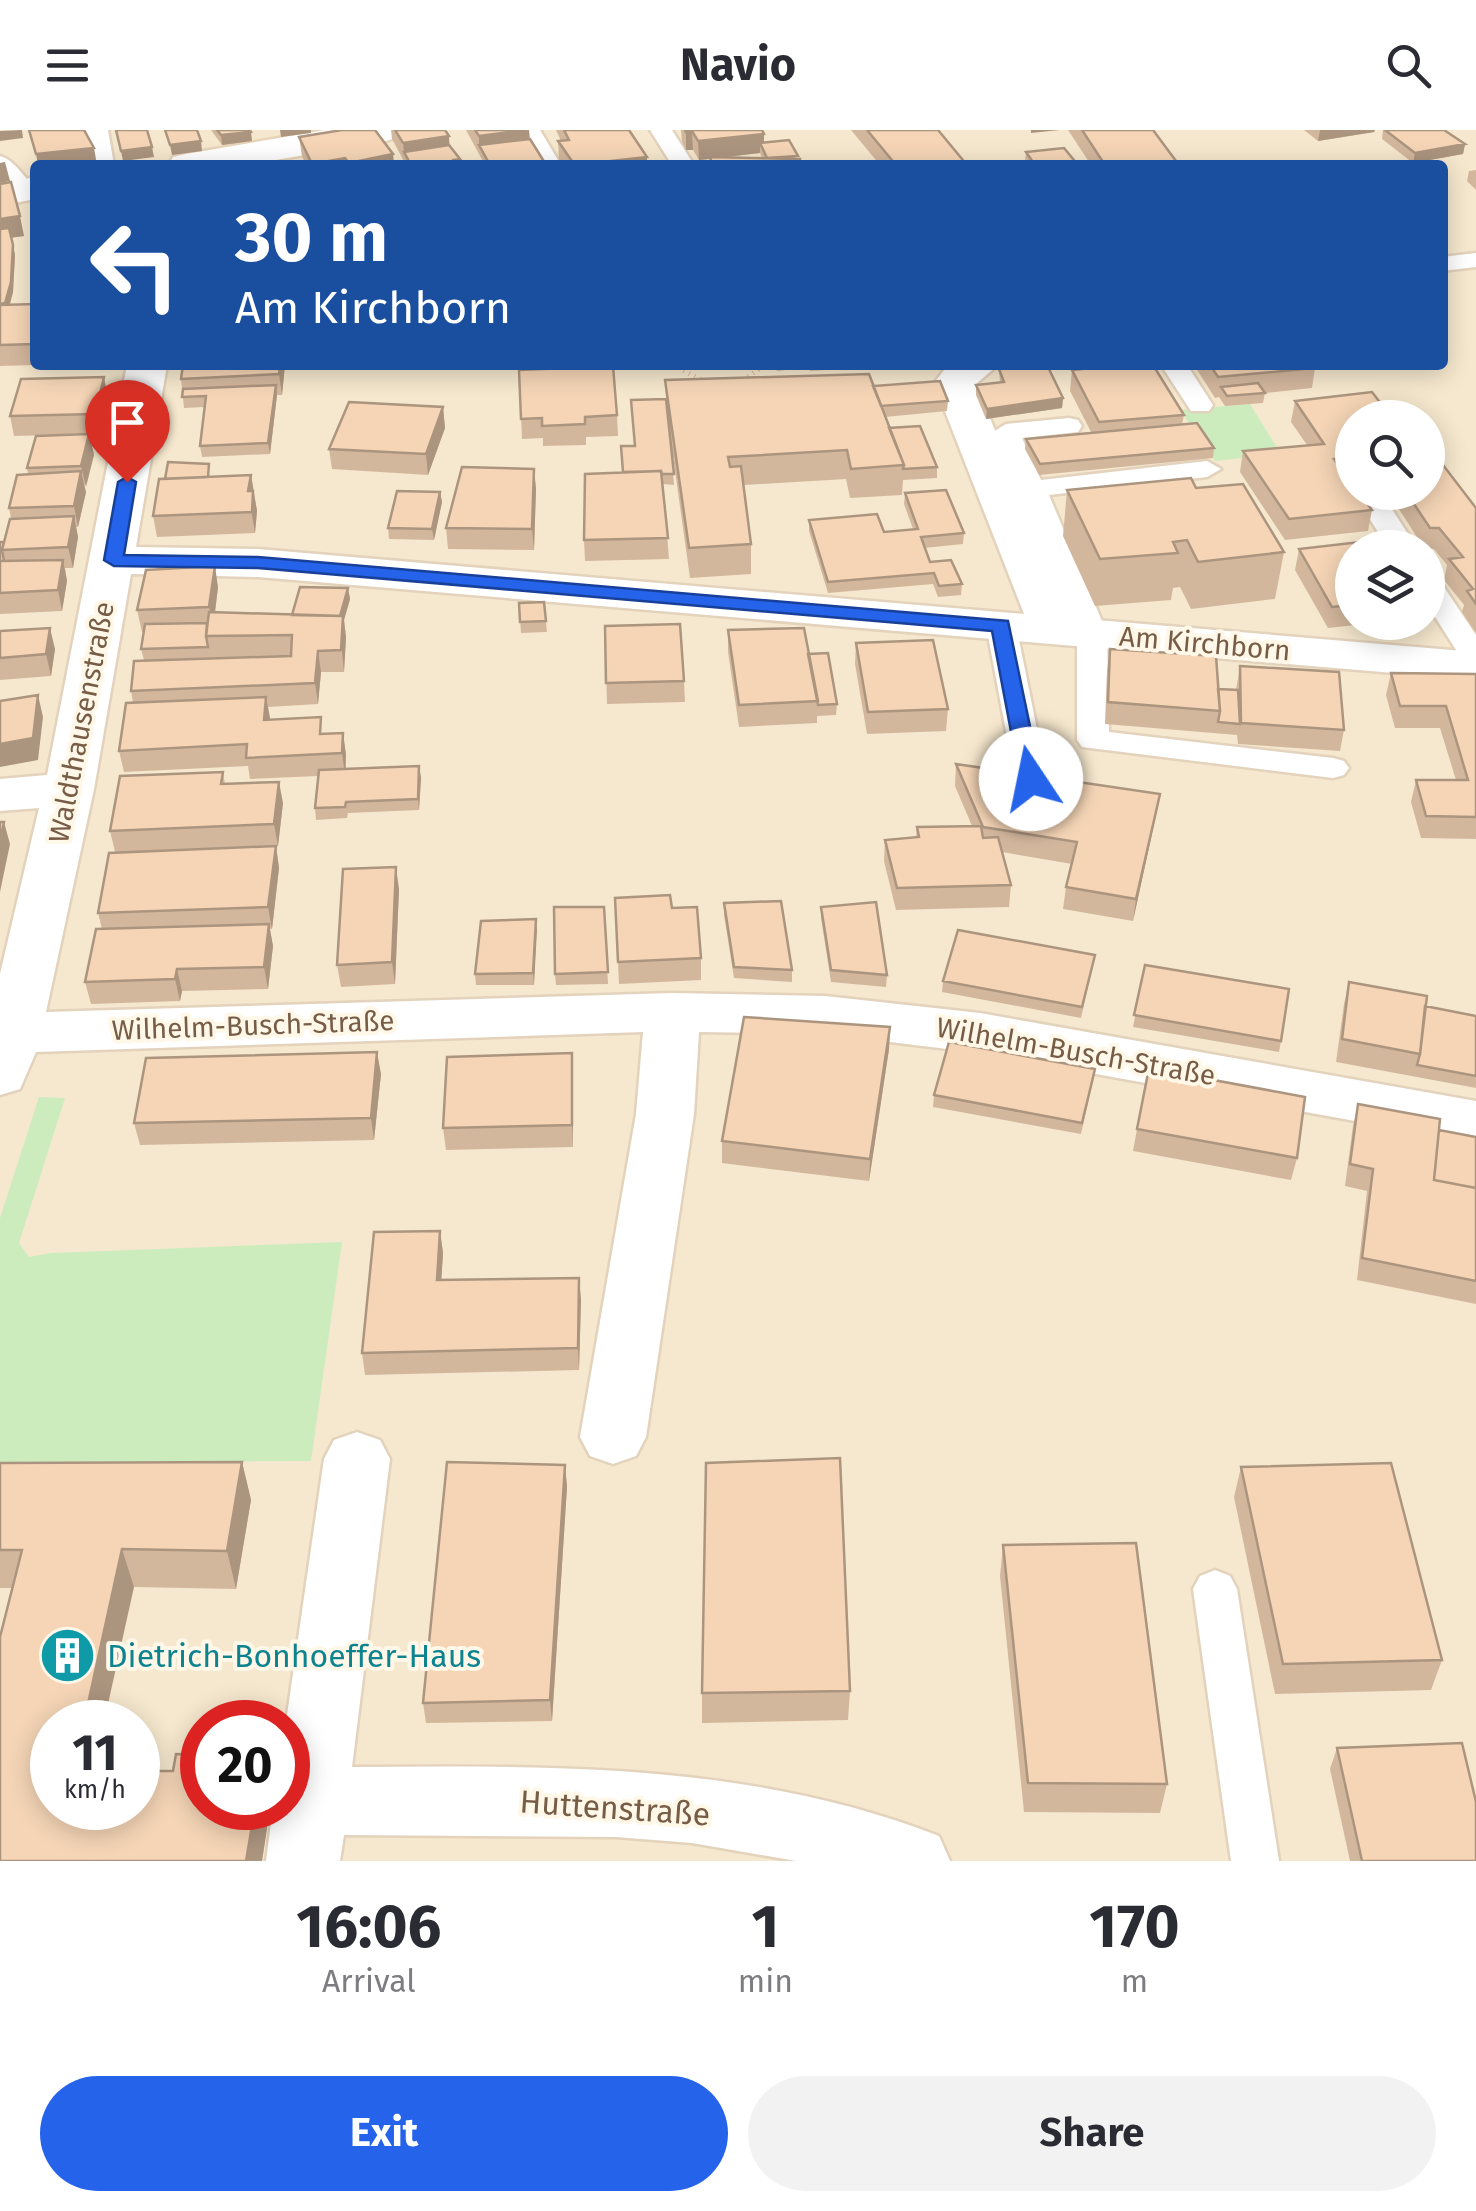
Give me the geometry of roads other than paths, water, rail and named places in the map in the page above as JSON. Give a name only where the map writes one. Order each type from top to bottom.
[{"type":"street","points":[[210,160],[333,135],[386,130]]},
{"type":"street","name":"Waldthausenstraße","points":[[7,1054],[69,789],[114,560],[145,370]]},
{"type":"street","points":[[965,370],[954,383],[1073,631]]},
{"type":"street","name":"Am Kirchborn","points":[[114,560],[258,563],[1476,666]]},
{"type":"street","points":[[0,795],[69,789]]},
{"type":"street","points":[[614,1437],[660,1149],[672,1012]]},
{"type":"street","name":"Wilhelm-Busch-Straße","points":[[7,1054],[672,1012],[825,1015],[901,1022],[1476,1122]]},
{"type":"street","name":"Huttenstraße","points":[[357,1459],[307,1831],[561,1800],[675,1806],[790,1826],[913,1861]]},
{"type":"lane","points":[[97,130],[102,160]]},
{"type":"lane","points":[[530,130],[547,160]]},
{"type":"lane","points":[[661,130],[679,160]]},
{"type":"lane","points":[[1448,263],[1476,260]]},
{"type":"lane","points":[[1177,370],[1200,404]]},
{"type":"lane","points":[[1069,426],[1006,432],[1032,489],[1073,631],[1093,740],[1332,768]]},
{"type":"lane","points":[[1032,489],[1207,469]]},
{"type":"lane","points":[[1445,610],[1476,658]]},
{"type":"lane","points":[[1001,626],[1031,779]]},
{"type":"lane","points":[[1215,1589],[1255,1861]]},
{"type":"place","name":"Dietrich-Bonhoeffer-Haus","points":[[68,1656]]}]
